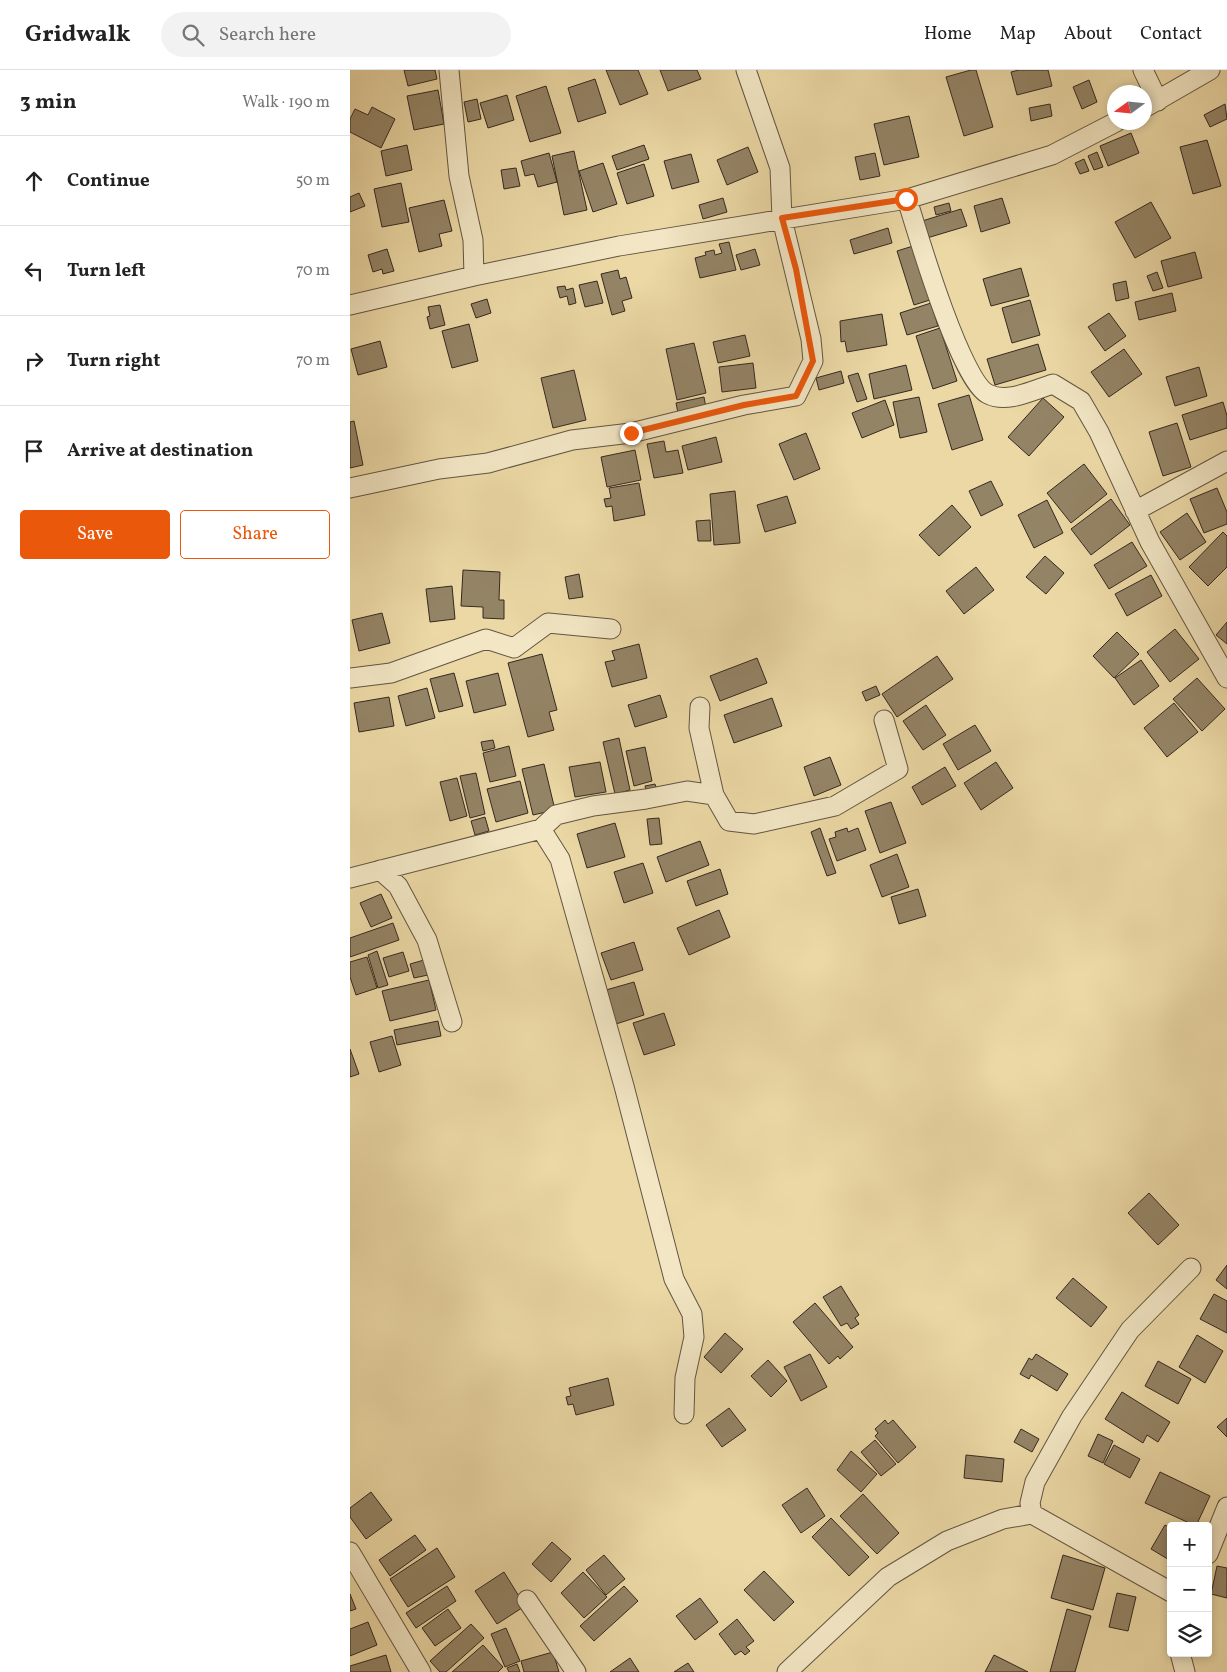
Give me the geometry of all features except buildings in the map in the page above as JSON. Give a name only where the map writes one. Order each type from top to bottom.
[{"type":"street","points":[[449,70],[459,176],[473,240],[474,276]]},
{"type":"street","points":[[350,488],[438,469],[488,462],[572,440],[631,433],[744,405],[796,396],[813,361],[796,269],[782,218],[780,168],[746,70]]},
{"type":"street","points":[[1143,70],[1146,85]]},
{"type":"street","points":[[1152,104],[1210,70]]},
{"type":"street","points":[[350,305],[474,276],[619,246],[906,199],[1052,155],[1107,127]]},
{"type":"street","points":[[906,199],[948,327],[978,385],[986,394],[1002,399],[1053,384],[1081,401],[1099,432],[1150,542],[1227,678]]},
{"type":"street","points":[[1136,511],[1227,461]]},
{"type":"street","points":[[350,678],[391,673],[486,639],[514,648],[548,623],[611,629]]},
{"type":"street","points":[[700,707],[699,728],[714,795],[729,821],[754,824],[835,806],[898,769],[884,720]]},
{"type":"street","points":[[350,878],[542,828],[556,815],[593,806],[687,791],[714,795]]},
{"type":"street","points":[[542,828],[560,860],[624,1086],[671,1271],[692,1314],[694,1337],[685,1378],[684,1414]]},
{"type":"street","points":[[398,886],[403,864]]},
{"type":"street","points":[[380,870],[398,886],[427,940],[452,1022]]},
{"type":"street","points":[[1032,1514],[1030,1503],[1035,1482],[1072,1416],[1130,1330],[1191,1268]]},
{"type":"street","points":[[1212,1544],[1227,1507]]},
{"type":"street","points":[[787,1672],[888,1577],[947,1541],[1003,1519],[1032,1514],[1167,1590]]},
{"type":"street","points":[[350,1552],[421,1672]]},
{"type":"street","points":[[527,1600],[576,1672]]},
{"type":"street","points":[[1181,1657],[1185,1672]]},
{"type":"route","points":[[631,433],[690,420],[744,405],[782,400],[796,396],[813,361],[811,339],[796,269],[782,218],[906,199]]}]
